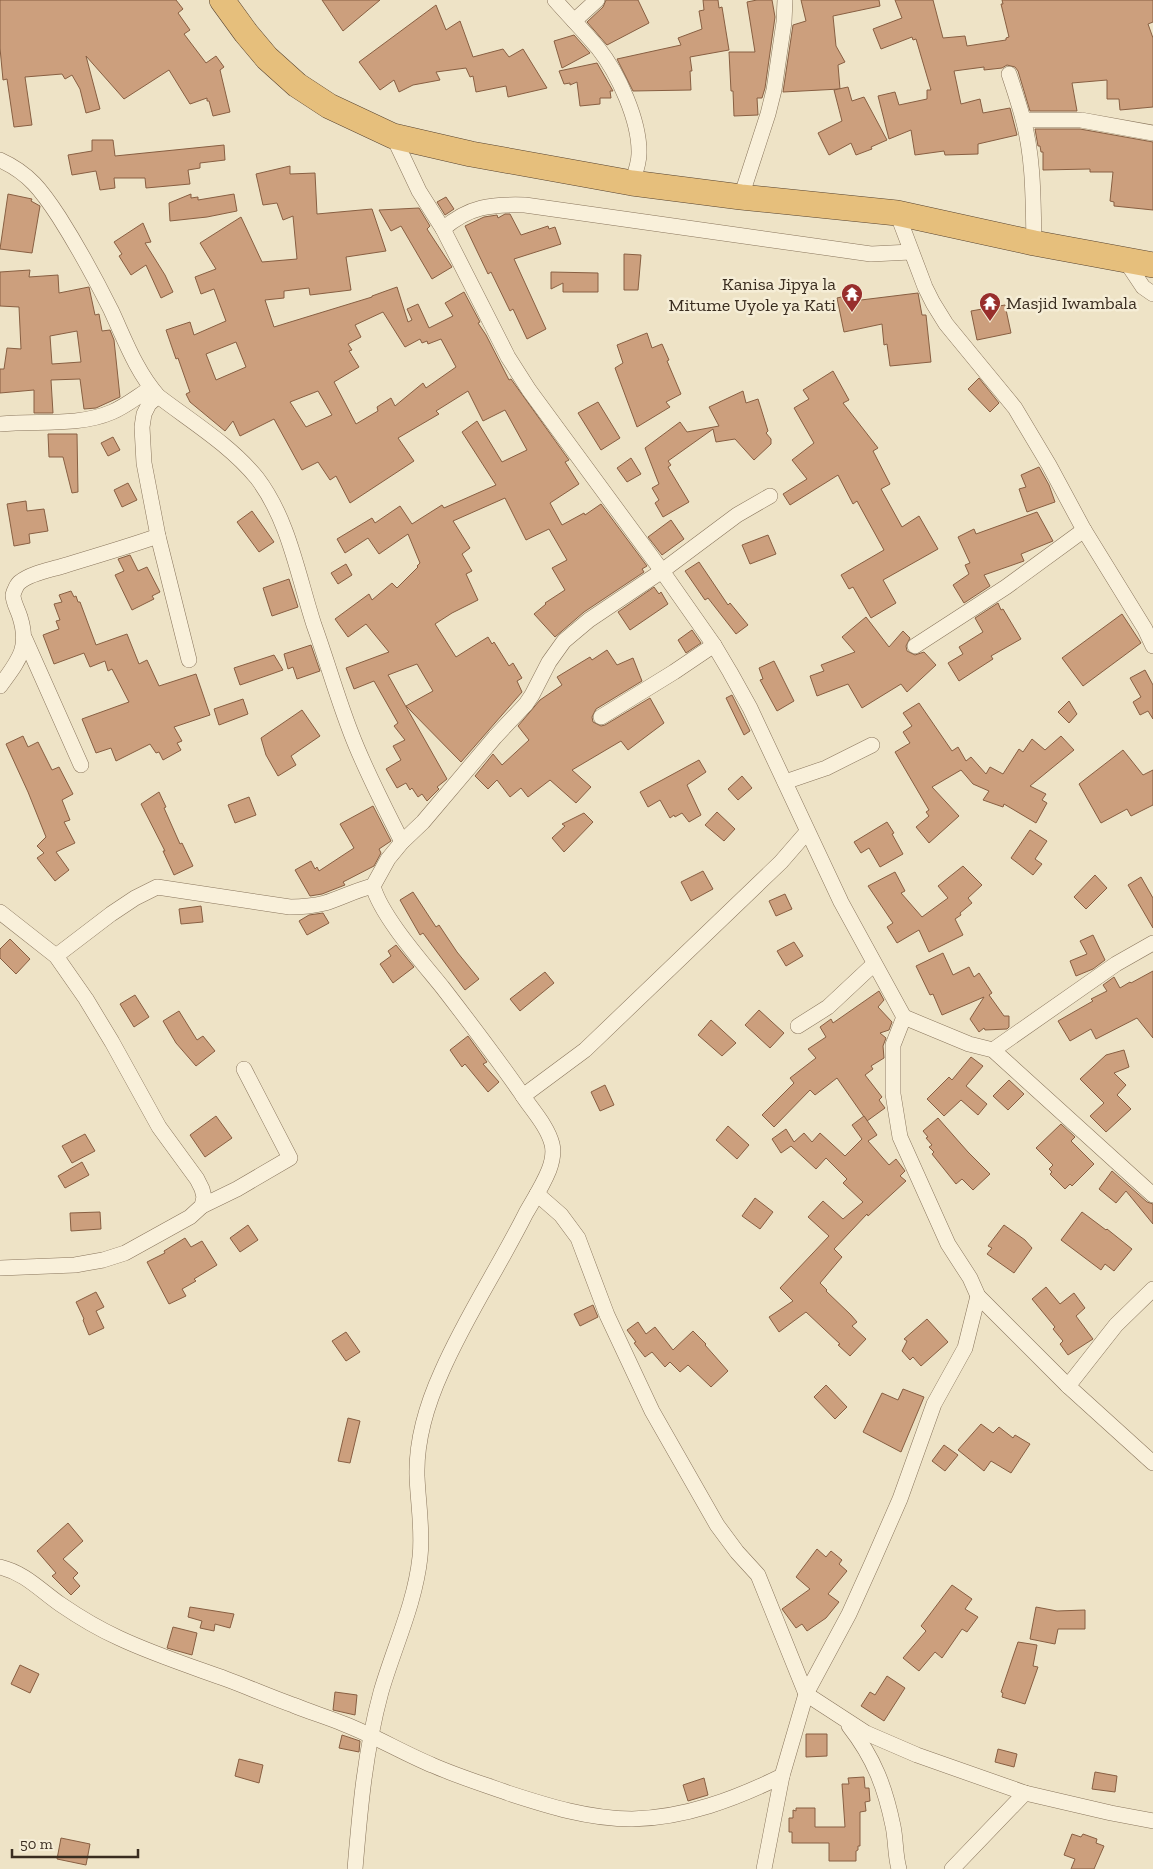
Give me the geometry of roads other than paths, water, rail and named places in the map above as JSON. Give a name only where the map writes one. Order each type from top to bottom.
[{"type":"highway","points":[[222,0],[267,58],[297,85],[329,106],[394,136],[471,154],[632,183],[741,197],[897,213],[1034,243],[1153,265]]},
{"type":"street","points":[[554,0],[599,49],[612,69],[634,119],[639,154],[632,183]]},
{"type":"street","points":[[574,21],[597,0]]},
{"type":"street","points":[[741,197],[774,90],[784,22],[785,0]]},
{"type":"street","points":[[1010,74],[1024,120],[1033,188],[1034,243]]},
{"type":"street","points":[[1024,120],[1081,120],[1153,133]]},
{"type":"street","points":[[394,136],[419,191],[443,229],[508,357],[537,403],[662,571],[714,645],[750,708],[841,902],[904,1017],[969,1044],[993,1050],[1153,1195]]},
{"type":"street","points":[[0,160],[16,168],[31,179],[47,199],[81,254],[111,310],[138,369],[155,392],[240,459],[256,478],[278,513],[351,733],[368,773],[402,842]]},
{"type":"street","points":[[443,229],[468,211],[503,204],[525,205],[861,253],[911,252]]},
{"type":"street","points":[[897,213],[925,287],[946,324],[1015,408],[1049,465],[1084,530],[1145,629],[1153,646]]},
{"type":"street","points":[[1125,260],[1143,287],[1153,294]]},
{"type":"street","points":[[0,424],[63,422],[99,417],[155,392]]},
{"type":"street","points":[[155,392],[144,414],[142,427],[147,486],[189,660]]},
{"type":"street","points":[[56,956],[111,914],[135,898],[157,887],[290,907],[308,907],[373,886],[388,859],[402,842],[423,822],[489,744],[526,704],[549,662],[564,641],[589,620],[662,571],[737,515],[770,496]]},
{"type":"street","points":[[914,646],[1006,587],[1084,530]]},
{"type":"street","points":[[81,765],[25,638],[13,592],[19,582],[27,578],[158,536]]},
{"type":"street","points":[[0,686],[20,655],[25,638]]},
{"type":"street","points":[[601,718],[714,645]]},
{"type":"street","points":[[785,782],[826,768],[872,745]]},
{"type":"street","points":[[523,1096],[585,1050],[781,862],[807,832]]},
{"type":"street","points":[[355,1869],[362,1790],[371,1736],[382,1690],[406,1617],[420,1556],[417,1474],[418,1444],[427,1410],[440,1374],[464,1324],[537,1194],[552,1160],[552,1143],[542,1122],[465,1016],[387,915],[373,886]]},
{"type":"street","points":[[0,912],[56,956],[86,999],[108,1034],[159,1127],[197,1179],[204,1197],[202,1206]]},
{"type":"street","points":[[993,1050],[1116,964],[1153,943]]},
{"type":"street","points":[[798,1026],[828,1007],[874,964]]},
{"type":"street","points":[[904,1017],[893,1045],[893,1094],[900,1137],[948,1244],[970,1278],[978,1296],[1068,1386],[1153,1463]]},
{"type":"street","points":[[0,1268],[66,1266],[103,1260],[125,1253],[171,1229],[202,1206],[237,1189],[290,1158],[244,1069]]},
{"type":"street","points":[[537,1194],[561,1215],[578,1238],[607,1316],[652,1411],[717,1525],[737,1552],[758,1575],[806,1694],[866,1733],[917,1755],[1025,1793],[1153,1821]]},
{"type":"street","points":[[1068,1386],[1116,1325],[1153,1289]]},
{"type":"street","points":[[764,1869],[782,1776],[806,1694],[849,1614],[900,1499],[934,1404],[965,1348],[978,1296]]},
{"type":"street","points":[[0,1567],[21,1574],[61,1605],[116,1637],[149,1652],[250,1687],[371,1736],[433,1766],[477,1783],[536,1802],[600,1817],[631,1819],[678,1813],[726,1800],[782,1776]]},
{"type":"street","points":[[843,1718],[863,1744],[876,1767],[893,1827],[899,1869]]},
{"type":"street","points":[[952,1869],[1025,1793]]},
{"type":"place","name":"Kanisa Jipya la Mitume Uyole ya Kati","points":[[852,313]]},
{"type":"place","name":"Masjid Iwambala","points":[[990,322]]}]
